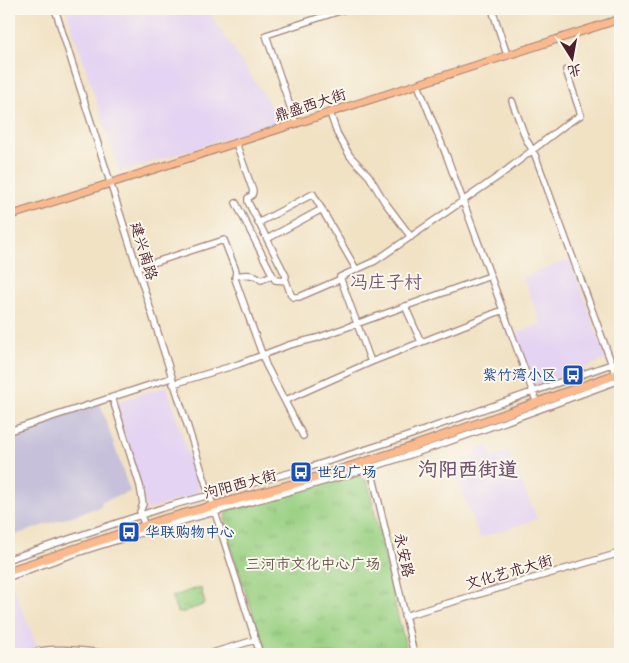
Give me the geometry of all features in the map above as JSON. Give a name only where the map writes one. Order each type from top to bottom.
[{"type":"highway","name":"泃阳西大街","points":[[9,571],[211,503],[370,455],[534,395],[618,369]]},
{"type":"highway","name":"泃阳西大街","points":[[9,566],[142,518],[370,464],[618,369]]},
{"type":"main road","name":"鼎盛西大街","points":[[9,216],[620,19]]},
{"type":"street","name":"建兴南路","points":[[55,9],[260,654]]},
{"type":"street","points":[[296,124],[266,35],[346,9]]},
{"type":"street","points":[[492,9],[507,56]]},
{"type":"street","points":[[236,143],[253,191],[252,195],[248,198],[248,202],[286,276],[285,280],[294,298],[341,279],[340,277],[374,260],[411,237],[499,176],[564,125],[581,115],[566,70]]},
{"type":"street","points":[[418,84],[534,395]]},
{"type":"street","points":[[512,101],[618,369]]},
{"type":"street","points":[[330,113],[337,133],[350,156],[369,176],[384,201],[411,237]]},
{"type":"street","points":[[258,223],[313,194],[356,269]]},
{"type":"street","points":[[236,203],[275,281],[285,280]]},
{"type":"street","points":[[267,239],[322,209]]},
{"type":"street","points":[[136,268],[224,240],[236,271],[262,355],[303,436]]},
{"type":"street","points":[[236,276],[244,274],[255,276],[261,280],[272,275]]},
{"type":"street","points":[[9,431],[112,397],[239,364],[490,276]]},
{"type":"street","points":[[341,279],[358,322],[370,362]]},
{"type":"street","points":[[405,306],[420,342]]},
{"type":"street","points":[[286,400],[370,362],[502,310]]},
{"type":"street","points":[[370,464],[432,448],[620,380]]},
{"type":"street","points":[[9,559],[142,518],[143,500],[140,486],[112,397]]},
{"type":"street","name":"永安路","points":[[370,464],[414,654]]},
{"type":"street","points":[[9,577],[140,532],[211,503]]},
{"type":"street","name":"文化艺术大街","points":[[404,616],[620,553]]},
{"type":"street","points":[[208,654],[255,640]]},
{"type":"street","points":[[27,654],[52,650],[115,654]]},
{"type":"street","points":[[149,654],[168,654]]},
{"type":"shaded area","points":[[66,9],[209,9],[213,19],[266,97],[271,109],[288,104],[292,118],[120,172]]},
{"type":"shaded area","points":[[570,260],[607,359],[535,386],[516,334],[541,324],[523,277]]},
{"type":"shaded area","name":"华联购物中心","points":[[167,386],[200,493],[147,510],[115,402]]},
{"type":"shaded area","points":[[100,403],[130,492],[101,502],[102,506],[9,537],[9,433]]},
{"type":"shaded area","points":[[488,445],[492,457],[508,451],[537,519],[480,538],[451,463],[477,454],[476,449]]},
{"type":"shaded area","points":[[13,586],[38,649],[23,654],[9,654],[9,587]]},
{"type":"green space","name":"三河市文化中心广场","points":[[357,475],[367,481],[369,487],[408,654],[266,654],[224,526],[226,515],[230,509]]},
{"type":"green space","points":[[201,588],[205,604],[181,613],[177,612],[172,597]]},
{"type":"place","name":"紫竹湾小区","points":[[573,375]]},
{"type":"place","name":"世纪广场","points":[[301,472]]},
{"type":"place","name":"华联购物中心","points":[[129,532]]},
{"type":"district","name":"冯庄子村","points":[[386,282]]},
{"type":"district","name":"泃阳西街道","points":[[468,469]]}]
